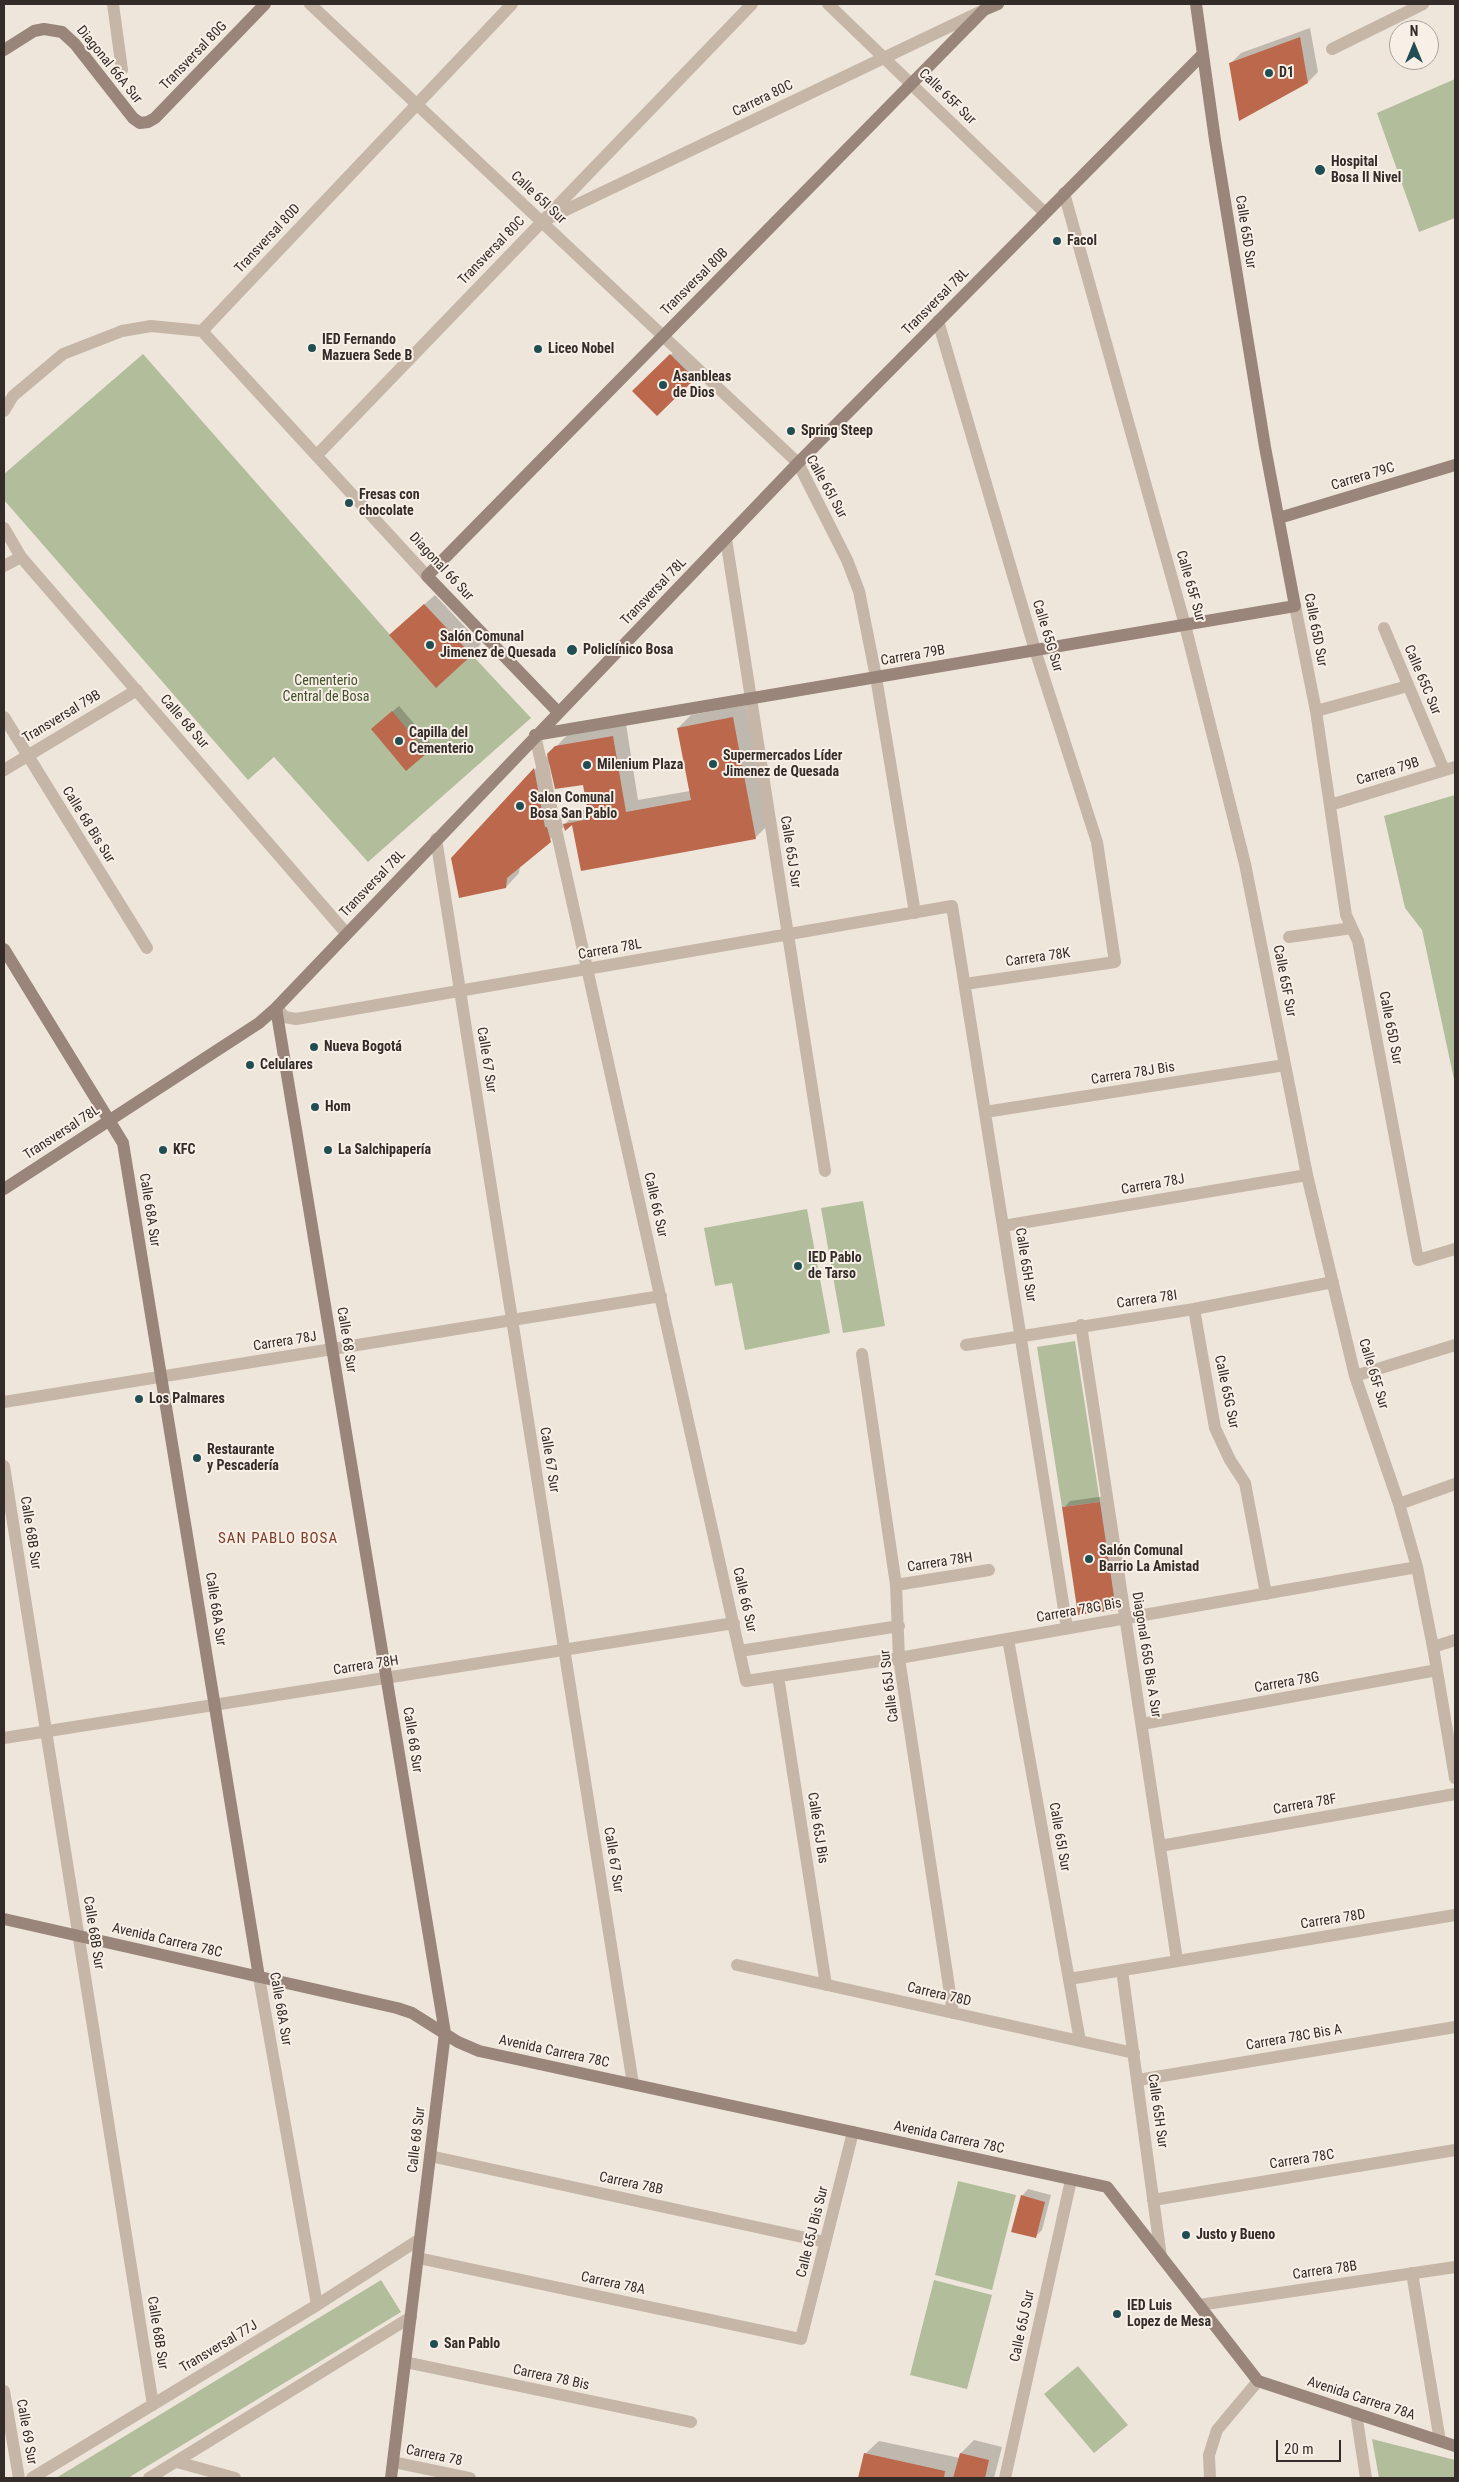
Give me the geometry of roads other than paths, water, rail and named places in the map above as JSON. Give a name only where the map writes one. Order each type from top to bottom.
[{"type":"street","points":[[113,4],[122,70]]},
{"type":"street","name":"Transversal 80G","points":[[140,123],[155,118],[265,4]]},
{"type":"street","name":"Calle 65I Sur","points":[[310,4],[798,463],[847,560],[859,591],[876,677],[915,912]]},
{"type":"street","name":"Transversal 80D","points":[[202,330],[512,4]]},
{"type":"street","name":"Transversal 80C","points":[[317,455],[752,4]]},
{"type":"street","name":"Calle 65F Sur","points":[[828,4],[1045,212]]},
{"type":"street","name":"Carrera 80C","points":[[541,222],[998,4]]},
{"type":"street","name":"Calle 65D Sur","points":[[1196,4],[1249,348],[1295,606],[1316,711],[1346,915],[1358,941],[1418,1260],[1455,1249]]},
{"type":"street","points":[[1332,49],[1424,4]]},
{"type":"street","name":"Transversal 80B","points":[[427,576],[984,10]]},
{"type":"street","name":"Diagonal 66A Sur","points":[[4,50],[34,32],[53,29],[69,37],[127,112],[140,123]]},
{"type":"street","name":"Transversal 78L","points":[[4,1189],[259,1023],[276,1008],[535,735],[798,463],[1045,212],[1204,54]]},
{"type":"street","name":"Calle 65F Sur","points":[[1064,193],[1185,624],[1245,864],[1307,1174],[1333,1282],[1356,1376],[1400,1504],[1417,1567],[1434,1648],[1455,1778]]},
{"type":"street","name":"Calle 65G Sur","points":[[938,321],[1035,650],[1097,842],[1116,962]]},
{"type":"street","points":[[4,411],[13,396],[63,354],[122,330],[151,326],[202,330]]},
{"type":"street","name":"Diagonal 66 Sur","points":[[202,330],[427,576],[558,712]]},
{"type":"street","name":"Carrera 79C","points":[[1279,518],[1455,465]]},
{"type":"street","name":"Calle 68 Sur","points":[[4,528],[21,557],[346,933]]},
{"type":"street","name":"Calle 65J Sur","points":[[726,539],[825,1171]]},
{"type":"street","points":[[4,566],[21,557]]},
{"type":"street","name":"Carrera 79B","points":[[535,735],[1295,606]]},
{"type":"street","name":"Calle 65C Sur","points":[[1384,628],[1408,686],[1450,769]]},
{"type":"street","points":[[1316,711],[1408,686]]},
{"type":"street","name":"Transversal 79B","points":[[4,770],[137,690]]},
{"type":"street","name":"Calle 68 Bis Sur","points":[[4,717],[147,948]]},
{"type":"street","name":"Calle 66 Sur","points":[[535,735],[746,1681]]},
{"type":"street","name":"Carrera 79B","points":[[1330,805],[1450,769]]},
{"type":"street","name":"Calle 67 Sur","points":[[436,840],[633,2084]]},
{"type":"street","name":"Carrera 78L","points":[[276,1008],[285,1017],[296,1019],[952,906]]},
{"type":"street","name":"Calle 65H Sur","points":[[952,906],[1067,1628]]},
{"type":"street","points":[[1289,937],[1352,928]]},
{"type":"street","name":"Calle 68A Sur","points":[[4,949],[123,1143],[259,1977],[317,2305]]},
{"type":"street","name":"Carrera 78K","points":[[965,984],[1116,962]]},
{"type":"street","name":"Calle 68 Sur","points":[[276,1008],[445,2034],[391,2478]]},
{"type":"street","name":"Carrera 78J Bis","points":[[985,1112],[1285,1065]]},
{"type":"street","name":"Carrera 78J","points":[[1003,1226],[1307,1174]]},
{"type":"street","name":"Carrera 78I","points":[[966,1345],[1081,1325],[1194,1309],[1333,1282]]},
{"type":"street","name":"Carrera 78J","points":[[4,1402],[661,1296]]},
{"type":"street","name":"Calle 65G Sur","points":[[1194,1309],[1215,1428],[1230,1460],[1245,1483],[1266,1594]]},
{"type":"street","name":"Diagonal 65G Bis A Sur","points":[[1081,1325],[1177,1960]]},
{"type":"street","points":[[1356,1376],[1455,1345]]},
{"type":"street","name":"Calle 65J Sur","points":[[862,1354],[896,1586],[900,1626],[900,1658],[954,2013]]},
{"type":"street","name":"Calle 68B Sur","points":[[4,1466],[153,2404]]},
{"type":"street","points":[[1400,1504],[1455,1484]]},
{"type":"street","name":"Carrera 78G Bis","points":[[746,1681],[900,1658],[1417,1567]]},
{"type":"street","name":"Carrera 78H","points":[[896,1586],[989,1570]]},
{"type":"street","name":"Carrera 78H","points":[[4,1738],[734,1623]]},
{"type":"street","points":[[740,1651],[900,1626]]},
{"type":"street","name":"Calle 65I Sur","points":[[1008,1639],[1080,2041]]},
{"type":"street","points":[[1434,1648],[1455,1640]]},
{"type":"street","name":"Carrera 78G","points":[[1142,1724],[1437,1670]]},
{"type":"street","name":"Calle 65J Bis","points":[[778,1676],[826,1985]]},
{"type":"street","name":"Carrera 78F","points":[[1160,1846],[1455,1794]]},
{"type":"street","name":"Carrera 78D","points":[[1069,1979],[1455,1915]]},
{"type":"street","name":"Avenida Carrera 78C","points":[[4,1919],[397,2008],[412,2013],[445,2034],[479,2051],[1106,2188],[1161,2257]]},
{"type":"street","name":"Carrera 78D","points":[[738,1965],[1134,2053]]},
{"type":"street","name":"Calle 65H Sur","points":[[1122,1970],[1161,2257]]},
{"type":"street","name":"Carrera 78C Bis A","points":[[1138,2080],[1455,2027]]},
{"type":"street","name":"Calle 65J Bis Sur","points":[[801,2339],[853,2132]]},
{"type":"street","name":"Carrera 78C","points":[[1153,2200],[1455,2150]]},
{"type":"street","name":"Carrera 78B","points":[[430,2156],[826,2242]]},
{"type":"street","name":"Calle 65J Sur","points":[[1005,2478],[1071,2180]]},
{"type":"street","name":"Transversal 77J","points":[[32,2478],[317,2305],[420,2239]]},
{"type":"street","points":[[1161,2257],[1258,2381],[1217,2430],[1209,2455],[1210,2478]]},
{"type":"street","name":"Carrera 78A","points":[[418,2258],[801,2339]]},
{"type":"street","name":"Carrera 78B","points":[[1199,2305],[1455,2267]]},
{"type":"street","points":[[1412,2273],[1440,2441]]},
{"type":"street","points":[[149,2478],[411,2317]]},
{"type":"street","name":"Carrera 78 Bis","points":[[405,2362],[691,2422]]},
{"type":"street","name":"Avenida Carrera 78A","points":[[1258,2381],[1455,2446]]},
{"type":"street","name":"Calle 69 Sur","points":[[4,2391],[19,2478]]},
{"type":"street","points":[[1356,2413],[1366,2478]]},
{"type":"street","points":[[177,2462],[235,2478]]},
{"type":"street","name":"Carrera 78","points":[[393,2462],[470,2478]]},
{"type":"place","name":"D1","points":[[1269,73]]},
{"type":"place","name":"Hospital Bosa II Nivel","points":[[1320,170]]},
{"type":"place","name":"Facol","points":[[1057,241]]},
{"type":"place","name":"IED Fernando Mazuera Sede B","points":[[312,348]]},
{"type":"place","name":"Liceo Nobel","points":[[538,349]]},
{"type":"place","name":"Asanbleas de Dios","points":[[663,385]]},
{"type":"place","name":"Spring Steep","points":[[791,431]]},
{"type":"place","name":"Fresas con chocolate","points":[[349,503]]},
{"type":"place","name":"Salón Comunal Jimenez de Quesada","points":[[430,645]]},
{"type":"place","name":"Policlínico Bosa","points":[[572,650]]},
{"type":"place","name":"Capilla del Cementerio","points":[[399,741]]},
{"type":"place","name":"Supermercados Líder Jimenez de Quesada","points":[[713,764]]},
{"type":"place","name":"Milenium Plaza","points":[[587,765]]},
{"type":"place","name":"Salon Comunal Bosa San Pablo","points":[[520,806]]},
{"type":"place","name":"Nueva Bogotá","points":[[314,1047]]},
{"type":"place","name":"Celulares","points":[[250,1065]]},
{"type":"place","name":"Hom","points":[[315,1107]]},
{"type":"place","name":"KFC","points":[[163,1150]]},
{"type":"place","name":"La Salchipapería","points":[[328,1150]]},
{"type":"place","name":"IED Pablo de Tarso","points":[[798,1266]]},
{"type":"place","name":"Los Palmares","points":[[139,1399]]},
{"type":"place","name":"Restaurante y Pescadería","points":[[197,1458]]},
{"type":"place","name":"Salón Comunal Barrio La Amistad","points":[[1089,1559]]},
{"type":"place","name":"Justo y Bueno","points":[[1186,2235]]},
{"type":"place","name":"IED Luis Lopez de Mesa","points":[[1117,2314]]},
{"type":"place","name":"San Pablo","points":[[434,2344]]},
{"type":"district","name":"SAN PABLO BOSA","points":[[278,1539]]},
{"type":"park label","name":"Cementerio Central de Bosa","points":[[326,690]]}]
